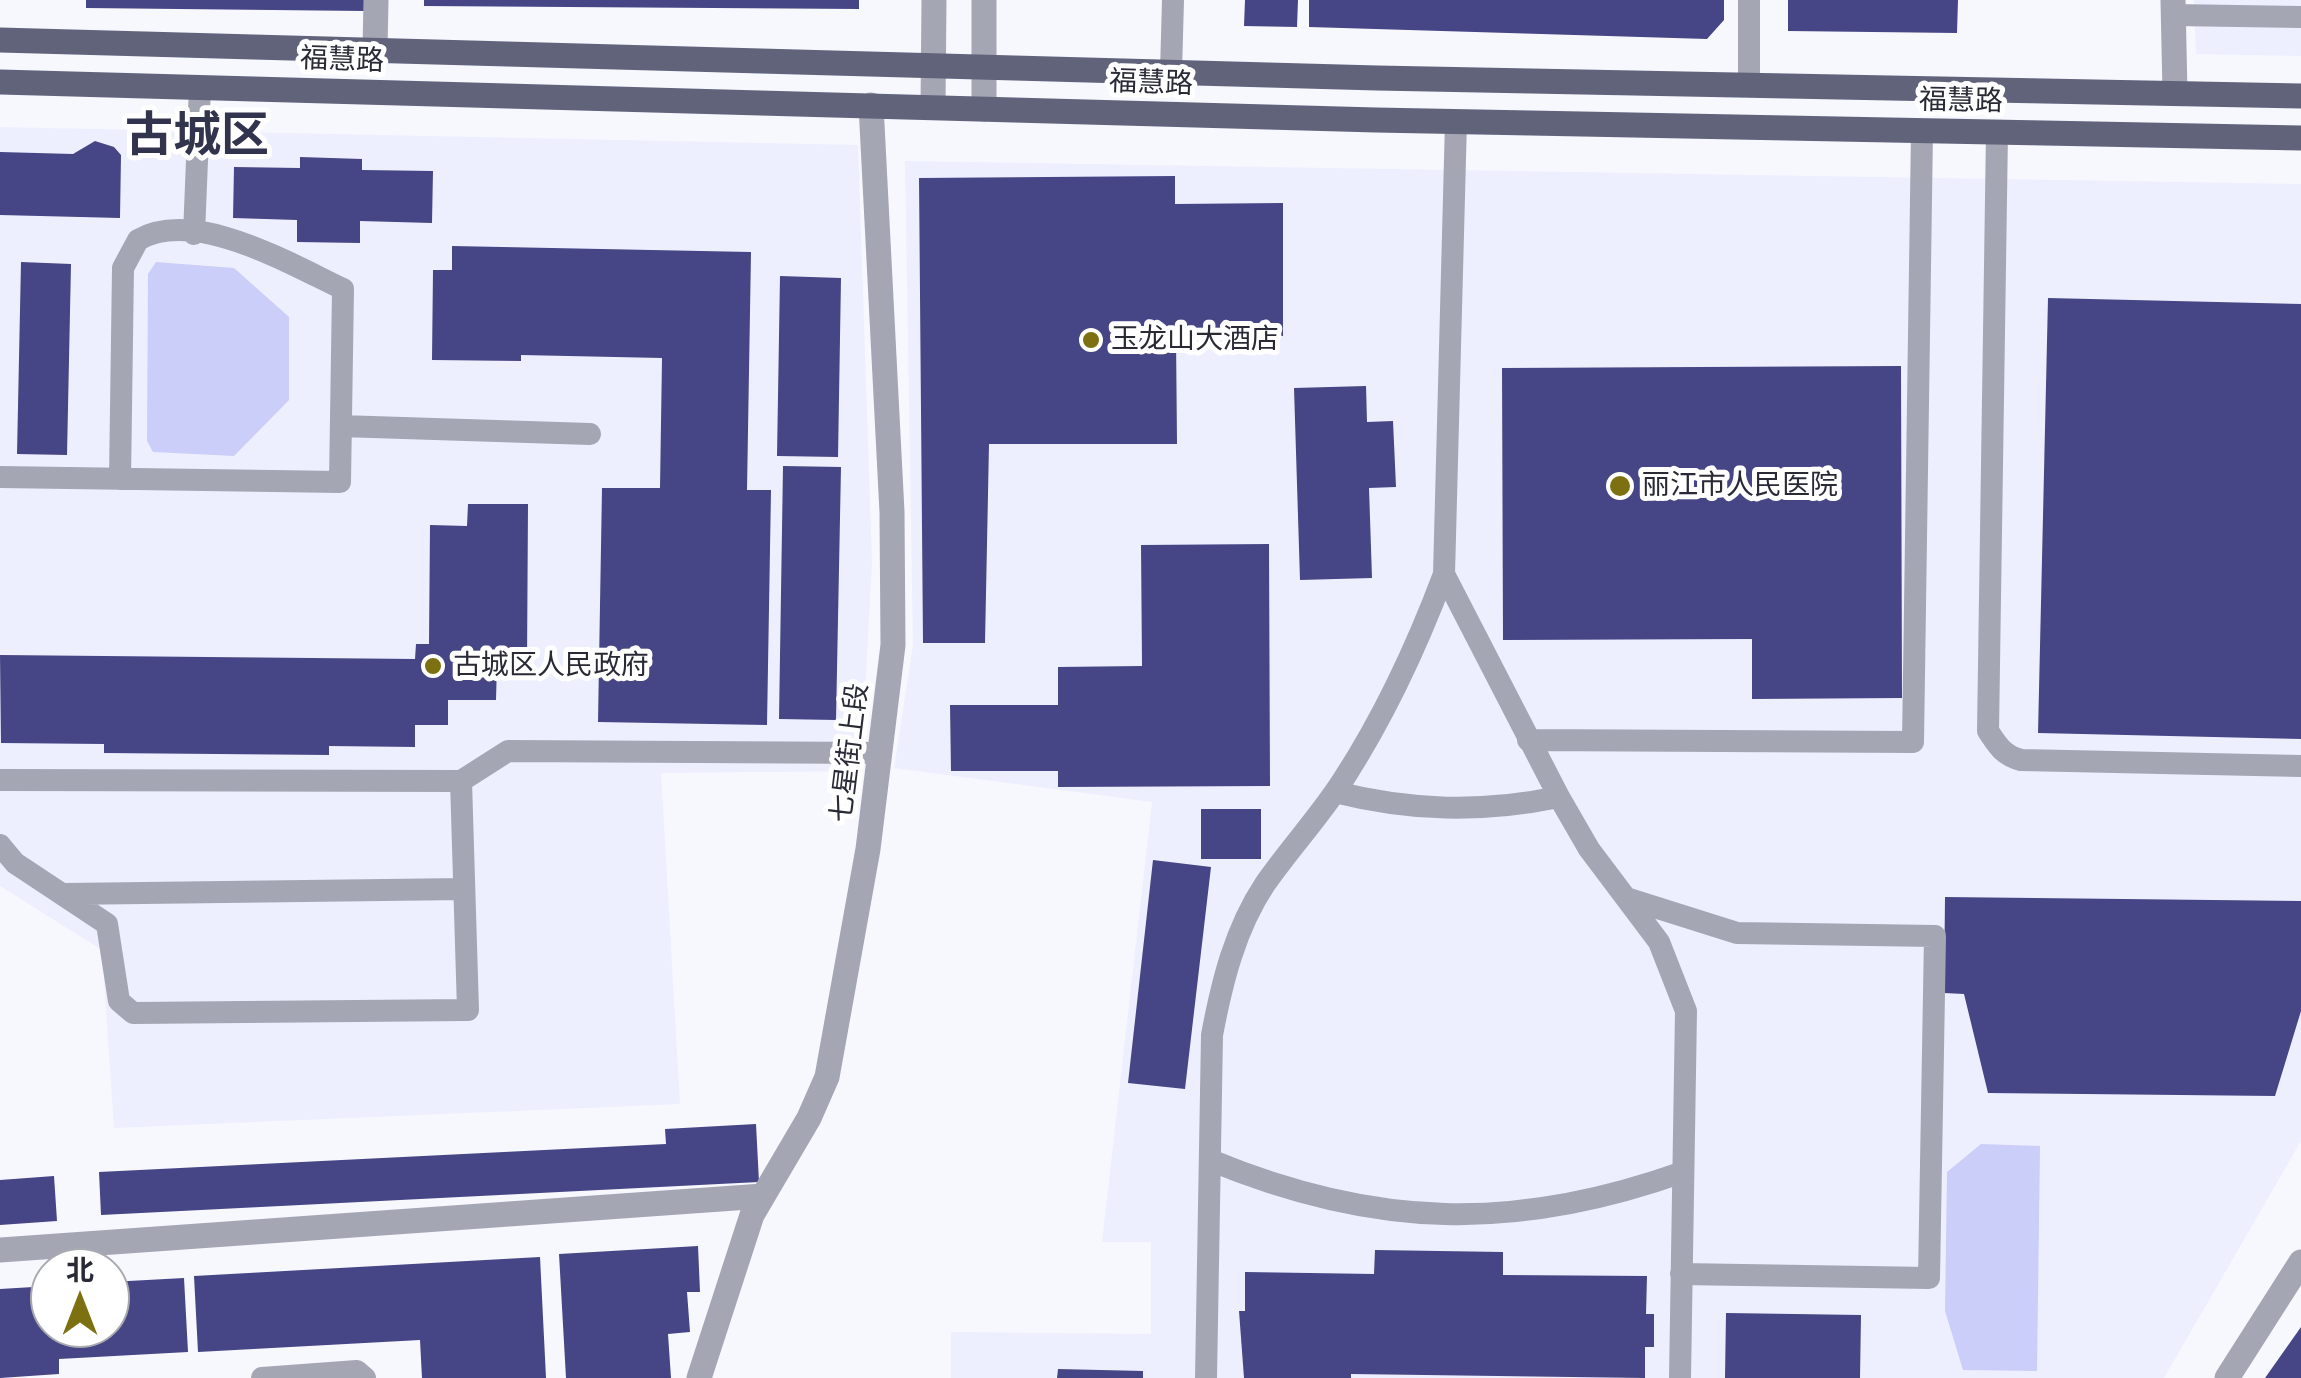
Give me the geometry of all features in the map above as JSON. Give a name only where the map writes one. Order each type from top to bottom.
[{"type":"main road","name":"福慧路","points":[[0,40],[1170,72],[2301,96]]},
{"type":"main road","name":"福慧路","points":[[0,82],[1456,121],[2301,138]]},
{"type":"street","points":[[375,49],[376,0]]},
{"type":"street","points":[[934,0],[934,107]]},
{"type":"street","points":[[984,0],[984,108]]},
{"type":"street","points":[[2173,8],[2175,93]]},
{"type":"street","name":"七星街上段","points":[[699,1378],[752,1215],[827,1077],[881,753],[893,645],[892,512],[871,105]]},
{"type":"street","points":[[0,1250],[763,1196]]},
{"type":"street","points":[[2227,1378],[2301,1262]]},
{"type":"lane","points":[[1170,72],[1172,0]]},
{"type":"lane","points":[[1749,0],[1749,85]]},
{"type":"lane","points":[[2173,8],[2301,18]]},
{"type":"lane","points":[[194,234],[200,86]]},
{"type":"lane","points":[[1206,1378],[1212,1034],[1234,946],[1266,884],[1335,792],[1401,678],[1444,574],[1456,121]]},
{"type":"lane","points":[[1528,740],[1912,742],[1922,130]]},
{"type":"lane","points":[[1997,132],[1988,732],[2002,752],[2021,760],[2301,766]]},
{"type":"lane","points":[[0,477],[120,479],[340,482],[342,289],[228,235],[146,235],[125,258],[120,479]]},
{"type":"lane","points":[[341,426],[590,434]]},
{"type":"lane","points":[[1444,574],[1559,797],[1659,942],[1686,1011],[1680,1378]]},
{"type":"lane","points":[[0,780],[461,781],[508,752],[881,753]]},
{"type":"lane","points":[[0,845],[14,863],[107,924],[119,1001],[134,1013],[468,1010],[461,781]]},
{"type":"lane","points":[[1335,792],[1434,809],[1518,806],[1559,797]]},
{"type":"lane","points":[[64,894],[464,889]]},
{"type":"lane","points":[[1626,898],[1738,932],[1935,936],[1929,1278],[1681,1274]]},
{"type":"lane","points":[[1210,1160],[1314,1198],[1368,1209],[1476,1216],[1582,1203],[1683,1172]]},
{"type":"lane","points":[[262,1378],[358,1371],[365,1378]]},
{"type":"shaded area","points":[[2194,0],[2301,0],[2301,56],[2196,54]]},
{"type":"shaded area","name":"古城区人民政府","points":[[0,127],[858,145],[872,562],[861,771],[661,773],[680,1104],[114,1128],[102,950],[0,886]]},
{"type":"shaded area","name":"丽江市人民医院","points":[[905,161],[2301,184],[2301,1141],[2164,1378],[951,1378],[951,1332],[1151,1334],[1151,1242],[1102,1242],[1152,802],[894,768],[913,645]]},
{"type":"shaded area","points":[[156,262],[234,268],[289,317],[289,400],[234,456],[153,452],[147,441],[148,274]]},
{"type":"shaded area","points":[[1981,1144],[2040,1146],[2037,1371],[1963,1370],[1945,1311],[1947,1172]]},
{"type":"building","points":[[86,0],[365,0],[365,11],[86,8]]},
{"type":"building","points":[[424,0],[859,0],[859,9],[424,6]]},
{"type":"building","points":[[1245,0],[1298,0],[1297,27],[1244,26]]},
{"type":"building","points":[[1309,0],[1724,0],[1724,20],[1707,39],[1309,27]]},
{"type":"building","points":[[1788,0],[1958,0],[1957,33],[1788,31]]},
{"type":"building","points":[[95,141],[114,147],[121,155],[120,218],[0,215],[0,152],[73,154]]},
{"type":"building","points":[[300,157],[362,159],[362,170],[433,171],[432,223],[360,221],[360,243],[297,242],[297,220],[233,218],[234,167],[300,168]]},
{"type":"building","points":[[1175,176],[1175,204],[1283,203],[1283,336],[1176,336],[1177,444],[989,444],[985,643],[923,643],[919,178]]},
{"type":"building","points":[[452,246],[751,252],[747,490],[771,490],[767,725],[598,722],[602,488],[660,488],[662,358],[521,355],[521,361],[432,360],[433,270],[452,270]]},
{"type":"building","points":[[21,262],[71,264],[67,455],[17,454]]},
{"type":"building","points":[[780,276],[841,278],[838,457],[777,456]]},
{"type":"building","points":[[2048,298],[2301,304],[2301,739],[2038,733]]},
{"type":"building","points":[[1901,366],[1902,698],[1752,699],[1752,639],[1503,640],[1502,368]]},
{"type":"building","points":[[1366,386],[1367,422],[1393,421],[1396,487],[1369,488],[1372,578],[1300,580],[1294,388]]},
{"type":"building","points":[[783,466],[841,467],[836,720],[779,719]]},
{"type":"building","points":[[468,504],[528,504],[527,663],[497,663],[496,700],[448,700],[448,725],[415,725],[415,747],[329,746],[329,755],[104,753],[104,744],[1,743],[0,655],[415,659],[416,644],[429,644],[430,525],[467,526]]},
{"type":"building","points":[[1269,544],[1270,786],[1058,787],[1058,771],[951,771],[950,705],[1058,705],[1058,667],[1142,666],[1141,545]]},
{"type":"building","points":[[1201,809],[1261,809],[1261,859],[1201,859]]},
{"type":"building","points":[[1153,860],[1211,867],[1185,1089],[1128,1083]]},
{"type":"building","points":[[1945,897],[2301,901],[2301,1011],[2275,1096],[1988,1093],[1964,994],[1944,993]]},
{"type":"building","points":[[756,1124],[759,1182],[101,1215],[99,1172],[666,1144],[665,1129]]},
{"type":"building","points":[[54,1176],[57,1221],[0,1225],[0,1180]]},
{"type":"building","points":[[698,1246],[700,1292],[687,1292],[690,1332],[668,1334],[671,1378],[566,1378],[559,1254]]},
{"type":"building","points":[[1375,1250],[1503,1252],[1503,1275],[1647,1276],[1646,1314],[1654,1314],[1654,1347],[1645,1347],[1645,1378],[1351,1374],[1351,1378],[1244,1378],[1239,1311],[1245,1311],[1245,1272],[1374,1274]]},
{"type":"building","points":[[540,1257],[546,1378],[422,1378],[420,1340],[198,1352],[194,1276]]},
{"type":"building","points":[[184,1278],[188,1352],[59,1359],[59,1374],[0,1378],[0,1289],[30,1287],[30,1348],[130,1348],[130,1281]]},
{"type":"building","points":[[1726,1313],[1861,1315],[1860,1378],[1725,1378]]},
{"type":"building","points":[[2301,1327],[2301,1378],[2265,1378]]},
{"type":"building","points":[[1058,1369],[1143,1371],[1143,1378],[1057,1378]]},
{"type":"place","name":"玉龙山大酒店","points":[[1091,340]]},
{"type":"place","name":"丽江市人民医院","points":[[1620,486]]},
{"type":"place","name":"古城区人民政府","points":[[433,666]]},
{"type":"district","name":"古城区","points":[[197,137]]}]
